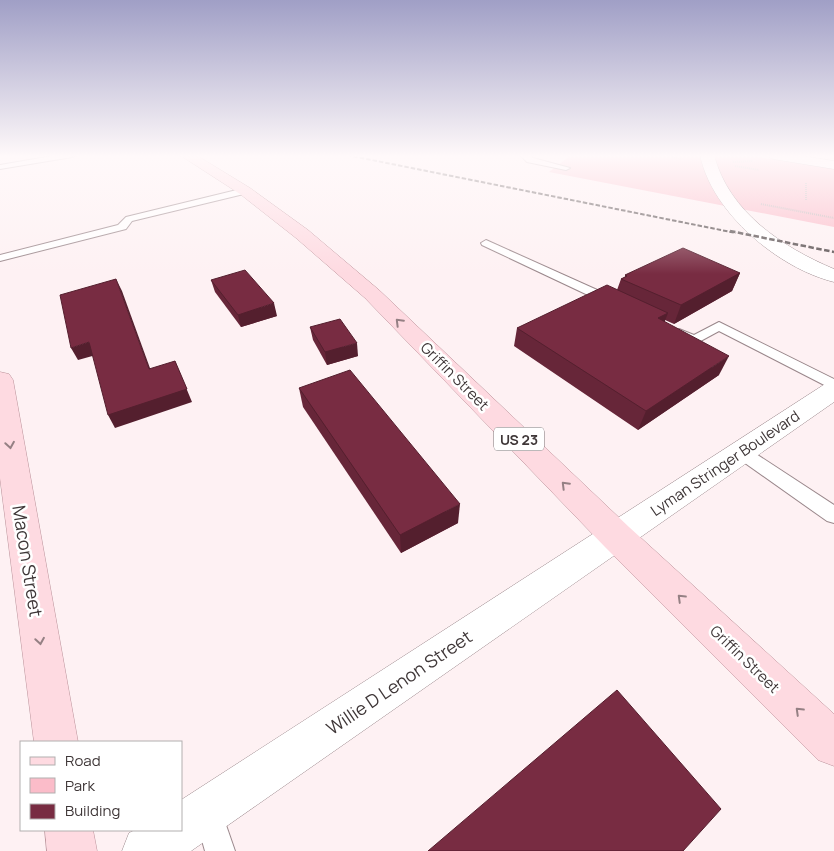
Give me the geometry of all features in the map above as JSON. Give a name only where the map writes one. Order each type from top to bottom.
[{"type":"main road","name":"Griffin Street","points":[[251,195],[302,234],[372,294],[617,537],[834,744]]},
{"type":"main road","name":"Macon Street","points":[[0,380],[56,741]]},
{"type":"main road","points":[[69,831],[72,851]]},
{"type":"street","points":[[725,195],[738,212],[790,255],[834,276]]},
{"type":"street","name":"Lyman Stringer Boulevard","points":[[617,537],[834,390]]},
{"type":"street","name":"Willie D Lenon Street","points":[[189,823],[617,537]]},
{"type":"street","name":"Willie D Lenon Street","points":[[147,851],[177,831]]},
{"type":"lane","points":[[0,258],[122,227],[129,219],[230,195]]},
{"type":"lane","points":[[486,243],[626,308]]},
{"type":"lane","points":[[669,328],[695,340],[719,326],[834,385]]},
{"type":"lane","points":[[741,452],[834,515]]},
{"type":"lane","points":[[189,823],[220,851]]},
{"type":"path","points":[[806,195],[806,201]]},
{"type":"path","points":[[756,202],[834,218]]},
{"type":"green space","points":[[667,195],[834,195],[834,227]]},
{"type":"building","points":[[683,248],[740,273],[681,305],[621,279],[627,276],[625,275]]},
{"type":"building","points":[[245,270],[274,303],[238,315],[211,280]]},
{"type":"building","points":[[116,279],[149,369],[175,361],[187,389],[108,415],[89,342],[71,348],[60,295]]},
{"type":"building","points":[[607,285],[668,313],[658,318],[729,356],[646,411],[517,328]]},
{"type":"building","points":[[340,319],[357,343],[325,352],[310,327]]},
{"type":"building","points":[[350,370],[460,504],[400,535],[299,388]]},
{"type":"building","points":[[617,690],[721,809],[683,851],[428,851]]},
{"type":"railway","points":[[545,195],[736,233]]},
{"type":"railway","points":[[730,231],[834,252]]}]
